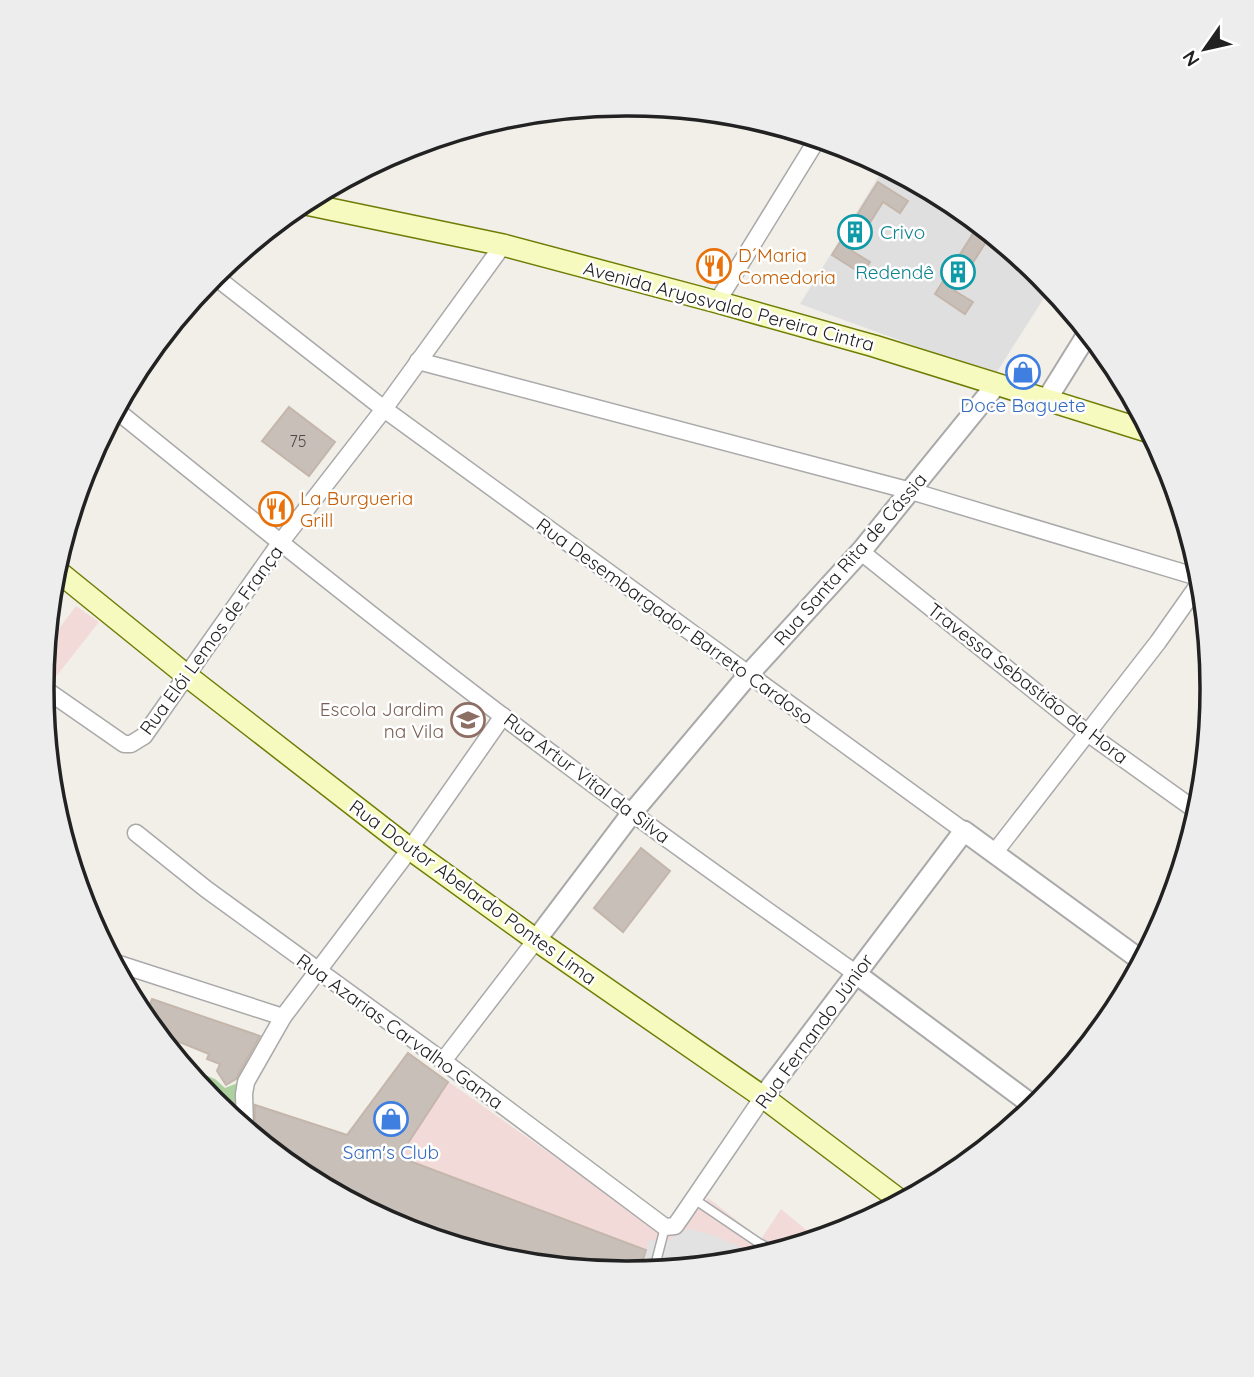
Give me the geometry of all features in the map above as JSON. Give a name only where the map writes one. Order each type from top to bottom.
[{"type":"main road","name":"Avenida Aryosvaldo Pereira Cintra","points":[[318,206],[503,244],[874,346],[1137,428]]},
{"type":"main road","name":"Rua Doutor Abelardo Pontes Lima","points":[[65,577],[410,849],[762,1097],[893,1195]]},
{"type":"street","points":[[717,302],[813,147]]},
{"type":"street","name":"Rua Elói Lemos de França","points":[[54,695],[124,744],[131,744],[144,736],[280,543],[384,408],[503,244]]},
{"type":"street","name":"Rua Desembargador Barreto Cardoso","points":[[223,283],[384,408],[1134,955]]},
{"type":"street","points":[[1047,399],[1082,342]]},
{"type":"street","points":[[418,361],[911,491],[1189,575]]},
{"type":"street","name":"Rua Santa Rita de Cássia","points":[[443,1062],[632,813],[749,674],[860,551],[996,385]]},
{"type":"street","name":"Rua Artur Vital da Silva","points":[[123,416],[280,543],[503,716],[1025,1100]]},
{"type":"street","name":"Travessa Sebastião da Hora","points":[[860,551],[1087,732],[1188,805]]},
{"type":"street","points":[[995,852],[1158,642],[1192,593]]},
{"type":"street","points":[[245,1115],[246,1082],[283,1017],[410,849],[503,716]]},
{"type":"street","name":"Rua Fernando Júnior","points":[[665,1227],[675,1226],[762,1097],[964,831]]},
{"type":"street","name":"Rua Azarias Carvalho Gama","points":[[136,832],[206,889],[665,1227]]},
{"type":"street","points":[[126,966],[283,1017]]},
{"type":"lane","points":[[694,1199],[762,1245]]},
{"type":"lane","points":[[656,1260],[665,1227]]},
{"type":"shaded area","points":[[880,175],[913,192],[976,234],[1045,297],[995,375],[800,304]]},
{"type":"shaded area","points":[[76,606],[99,622],[54,679],[55,651],[57,631]]},
{"type":"shaded area","points":[[408,1053],[641,1218],[682,1229],[708,1198],[761,1239],[781,1209],[808,1232],[739,1250],[664,1260],[590,1260],[515,1250],[479,1242],[408,1218],[341,1185],[309,1165],[257,1125],[251,1104],[347,1135]]},
{"type":"shaded area","points":[[690,1229],[713,1235],[744,1249],[702,1256],[643,1261],[649,1240],[668,1241]]},
{"type":"green space","points":[[204,1075],[215,1079],[225,1088],[240,1082],[241,1111]]},
{"type":"building","name":"Crivo","points":[[878,182],[908,201],[900,213],[883,202],[852,251],[870,262],[862,274],[832,255]]},
{"type":"building","name":"Redendê","points":[[974,232],[986,242],[955,291],[973,302],[965,314],[935,294]]},
{"type":"building","points":[[289,407],[335,442],[309,476],[262,441]]},
{"type":"building","points":[[641,848],[670,871],[623,932],[594,908]]},
{"type":"building","points":[[152,999],[260,1036],[236,1079],[226,1085],[217,1071],[220,1064],[207,1059],[209,1054],[177,1042],[150,1005]]},
{"type":"building","points":[[408,1053],[448,1082],[399,1157],[646,1250],[643,1261],[590,1260],[515,1250],[479,1242],[408,1218],[341,1185],[278,1143],[256,1125],[255,1105],[347,1135]]},
{"type":"place","name":"Crivo","points":[[855,232]]},
{"type":"place","name":"D´Maria Comedoria","points":[[714,266]]},
{"type":"place","name":"Redendê","points":[[958,272]]},
{"type":"place","name":"Doce Baguete","points":[[1023,372]]},
{"type":"place","name":"La Burgueria Grill","points":[[276,509]]},
{"type":"place","name":"Escola Jardim na Vila","points":[[468,720]]},
{"type":"place","name":"Sam's Club","points":[[391,1119]]}]
